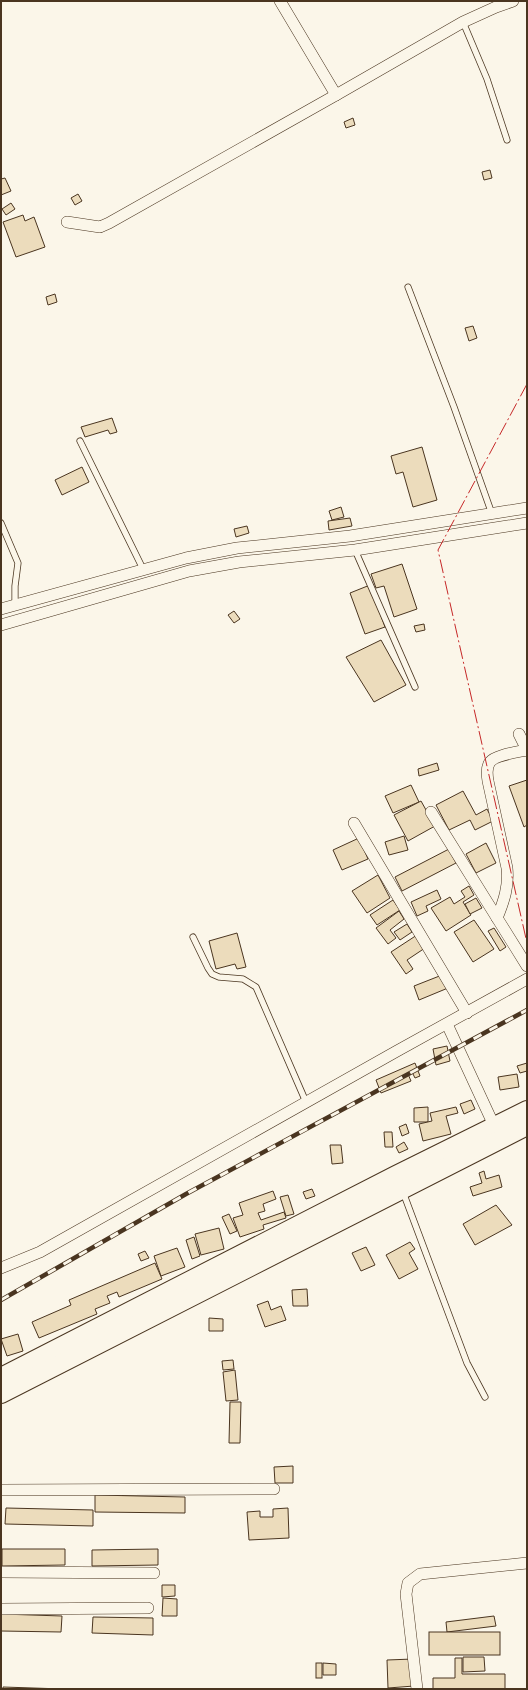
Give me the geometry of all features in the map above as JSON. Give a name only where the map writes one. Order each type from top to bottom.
[{"type":"main road","points":[[1,1394],[402,1190],[498,1133],[527,1110]]},
{"type":"main road","points":[[1,1377],[396,1175],[498,1133],[527,1126]]},
{"type":"street","points":[[280,1],[336,95]]},
{"type":"street","points":[[67,222],[100,227],[109,223],[463,22],[496,6],[514,1]]},
{"type":"street","points":[[1,609],[143,569],[186,558],[237,548],[350,536],[492,515],[527,508]]},
{"type":"street","points":[[1,625],[189,571],[239,562],[355,550],[527,523]]},
{"type":"street","points":[[497,918],[507,892],[508,880],[507,868],[488,781],[488,766],[490,761],[496,758],[527,750],[519,734]]},
{"type":"street","points":[[431,812],[527,966]]},
{"type":"street","points":[[354,823],[467,1013]]},
{"type":"street","points":[[1,1268],[40,1252],[306,1102],[527,980]]},
{"type":"street","points":[[447,1024],[498,1133]]},
{"type":"street","points":[[1,1490],[274,1489]]},
{"type":"street","points":[[417,1689],[406,1594],[408,1583],[420,1574],[527,1563]]},
{"type":"street","points":[[1,1572],[154,1573]]},
{"type":"street","points":[[1,1609],[148,1608]]},
{"type":"lane","points":[[463,22],[487,79],[507,140]]},
{"type":"lane","points":[[408,287],[454,407],[492,515]]},
{"type":"lane","points":[[80,441],[143,569]]},
{"type":"lane","points":[[1,523],[18,563],[15,586],[15,605]]},
{"type":"lane","points":[[355,550],[415,687]]},
{"type":"lane","points":[[193,937],[212,974],[219,977],[243,979],[256,987],[306,1102]]},
{"type":"lane","points":[[402,1190],[467,1363],[485,1397]]},
{"type":"building","points":[[353,118],[355,125],[346,128],[344,122]]},
{"type":"building","points":[[490,170],[492,178],[484,180],[482,172]]},
{"type":"building","points":[[5,178],[11,191],[1,195],[1,179]]},
{"type":"building","points":[[78,194],[82,201],[75,205],[71,198]]},
{"type":"building","points":[[11,203],[15,209],[6,215],[2,209]]},
{"type":"building","points":[[23,215],[25,221],[34,217],[45,247],[16,257],[3,222]]},
{"type":"building","points":[[55,294],[57,302],[48,305],[46,297]]},
{"type":"building","points":[[473,326],[477,338],[469,341],[465,328]]},
{"type":"building","points":[[112,418],[117,432],[110,434],[108,430],[85,437],[81,427]]},
{"type":"building","points":[[422,447],[437,500],[413,507],[403,472],[396,474],[391,456]]},
{"type":"building","points":[[82,467],[89,482],[62,495],[55,480]]},
{"type":"building","points":[[341,507],[344,517],[332,520],[329,511]]},
{"type":"building","points":[[350,518],[352,526],[329,530],[328,521]]},
{"type":"building","points":[[247,526],[249,533],[236,537],[234,529]]},
{"type":"building","points":[[402,564],[417,609],[394,617],[384,586],[376,588],[371,574]]},
{"type":"building","points":[[370,585],[385,627],[365,634],[350,593]]},
{"type":"building","points":[[234,611],[240,619],[234,623],[228,615]]},
{"type":"building","points":[[424,624],[425,630],[416,632],[414,626]]},
{"type":"building","points":[[381,640],[406,685],[374,702],[346,657]]},
{"type":"building","points":[[437,763],[439,770],[419,776],[418,769]]},
{"type":"building","points":[[527,780],[527,825],[524,827],[509,786]]},
{"type":"building","points":[[411,785],[419,802],[393,813],[385,796]]},
{"type":"building","points":[[463,791],[476,815],[487,809],[493,821],[475,830],[470,820],[449,830],[436,805]]},
{"type":"building","points":[[421,801],[435,826],[408,841],[394,815]]},
{"type":"building","points":[[404,836],[408,850],[389,855],[385,842]]},
{"type":"building","points":[[359,838],[368,859],[342,870],[333,850]]},
{"type":"building","points":[[486,843],[496,863],[476,873],[466,854]]},
{"type":"building","points":[[449,849],[456,863],[402,891],[395,877]]},
{"type":"building","points":[[378,875],[390,898],[367,913],[352,891]]},
{"type":"building","points":[[469,886],[474,895],[463,902],[471,915],[446,931],[431,908],[450,897],[454,904],[465,897],[461,891]]},
{"type":"building","points":[[437,890],[441,899],[426,906],[428,911],[417,916],[411,902]]},
{"type":"building","points":[[476,898],[482,908],[470,914],[465,904]]},
{"type":"building","points":[[393,900],[400,910],[377,925],[370,915]]},
{"type":"building","points":[[399,911],[404,919],[390,930],[396,938],[388,944],[376,928]]},
{"type":"building","points":[[474,920],[494,949],[473,962],[454,932]]},
{"type":"building","points":[[407,924],[412,932],[400,940],[394,932]]},
{"type":"building","points":[[494,928],[506,947],[500,951],[488,931]]},
{"type":"building","points":[[237,933],[246,967],[237,969],[235,964],[216,969],[209,941]]},
{"type":"building","points":[[417,935],[425,948],[407,960],[413,969],[406,974],[391,952]]},
{"type":"building","points":[[442,975],[448,988],[419,1000],[414,986]]},
{"type":"building","points":[[447,1046],[450,1061],[436,1065],[433,1049]]},
{"type":"building","points":[[415,1063],[420,1076],[415,1078],[412,1072],[408,1074],[411,1081],[381,1093],[376,1080]]},
{"type":"building","points":[[527,1063],[527,1071],[520,1073],[517,1066]]},
{"type":"building","points":[[517,1074],[519,1087],[500,1090],[498,1077]]},
{"type":"building","points":[[471,1100],[475,1109],[464,1114],[460,1104]]},
{"type":"building","points":[[428,1107],[428,1122],[414,1122],[414,1108]]},
{"type":"building","points":[[456,1107],[458,1113],[446,1116],[451,1134],[423,1141],[419,1124],[432,1121],[430,1113]]},
{"type":"building","points":[[406,1124],[409,1133],[402,1136],[399,1127]]},
{"type":"building","points":[[384,1132],[392,1132],[393,1147],[385,1147]]},
{"type":"building","points":[[404,1142],[408,1149],[399,1153],[396,1147]]},
{"type":"building","points":[[330,1145],[341,1145],[343,1163],[332,1164]]},
{"type":"building","points":[[484,1171],[486,1179],[499,1175],[502,1187],[473,1196],[470,1187],[482,1183],[479,1173]]},
{"type":"building","points":[[312,1189],[315,1196],[306,1199],[303,1192]]},
{"type":"building","points":[[273,1191],[276,1199],[263,1204],[265,1211],[258,1213],[261,1220],[284,1212],[286,1218],[263,1225],[264,1229],[240,1237],[233,1218],[243,1215],[239,1203]]},
{"type":"building","points":[[288,1195],[294,1214],[286,1216],[280,1197]]},
{"type":"building","points":[[496,1205],[512,1225],[475,1245],[463,1224]]},
{"type":"building","points":[[229,1214],[237,1231],[230,1234],[222,1217]]},
{"type":"building","points":[[219,1228],[224,1249],[201,1255],[195,1234]]},
{"type":"building","points":[[194,1237],[200,1256],[192,1259],[186,1240]]},
{"type":"building","points":[[410,1242],[415,1249],[409,1253],[418,1269],[399,1279],[386,1255]]},
{"type":"building","points":[[366,1247],[375,1265],[361,1271],[352,1253]]},
{"type":"building","points":[[177,1248],[185,1267],[161,1276],[154,1256]]},
{"type":"building","points":[[145,1251],[149,1258],[141,1261],[138,1254]]},
{"type":"building","points":[[155,1263],[162,1279],[119,1297],[117,1292],[107,1296],[110,1303],[95,1309],[97,1314],[39,1338],[32,1322],[71,1305],[69,1300]]},
{"type":"building","points":[[307,1289],[308,1306],[293,1306],[292,1290]]},
{"type":"building","points":[[268,1301],[271,1310],[281,1306],[286,1320],[265,1327],[257,1305]]},
{"type":"building","points":[[209,1318],[223,1319],[223,1331],[209,1331]]},
{"type":"building","points":[[18,1334],[23,1351],[7,1356],[1,1339]]},
{"type":"building","points":[[233,1360],[234,1369],[223,1370],[222,1361]]},
{"type":"building","points":[[235,1370],[238,1400],[226,1401],[223,1372]]},
{"type":"building","points":[[230,1402],[241,1402],[240,1443],[229,1443]]},
{"type":"building","points":[[293,1466],[293,1483],[275,1483],[274,1467]]},
{"type":"building","points":[[95,1495],[185,1497],[185,1513],[95,1512]]},
{"type":"building","points":[[6,1508],[93,1510],[93,1526],[5,1524]]},
{"type":"building","points":[[288,1508],[289,1538],[249,1540],[247,1512],[260,1511],[260,1517],[273,1517],[273,1509]]},
{"type":"building","points":[[2,1549],[65,1549],[65,1565],[2,1566]]},
{"type":"building","points":[[158,1549],[158,1565],[92,1566],[92,1550]]},
{"type":"building","points":[[162,1585],[175,1585],[175,1596],[162,1597]]},
{"type":"building","points":[[163,1598],[177,1599],[177,1616],[162,1616]]},
{"type":"building","points":[[1,1614],[62,1616],[61,1632],[1,1631]]},
{"type":"building","points":[[494,1616],[496,1626],[447,1632],[446,1622]]},
{"type":"building","points":[[93,1617],[153,1618],[153,1635],[92,1633]]},
{"type":"building","points":[[429,1632],[500,1632],[500,1655],[429,1655]]},
{"type":"building","points":[[463,1657],[484,1657],[485,1671],[463,1672]]},
{"type":"building","points":[[455,1658],[462,1658],[462,1674],[505,1674],[505,1689],[433,1689],[433,1678],[455,1678]]},
{"type":"building","points":[[413,1659],[414,1686],[388,1688],[387,1660]]},
{"type":"building","points":[[316,1663],[322,1663],[322,1678],[316,1678]]},
{"type":"building","points":[[323,1663],[336,1664],[336,1675],[323,1675]]},
{"type":"building","points":[[3,1687],[63,1689],[3,1689]]},
{"type":"railway","points":[[1,1300],[186,1194],[527,1010]]},
{"type":"power","points":[[527,384],[438,550],[527,943]]}]
